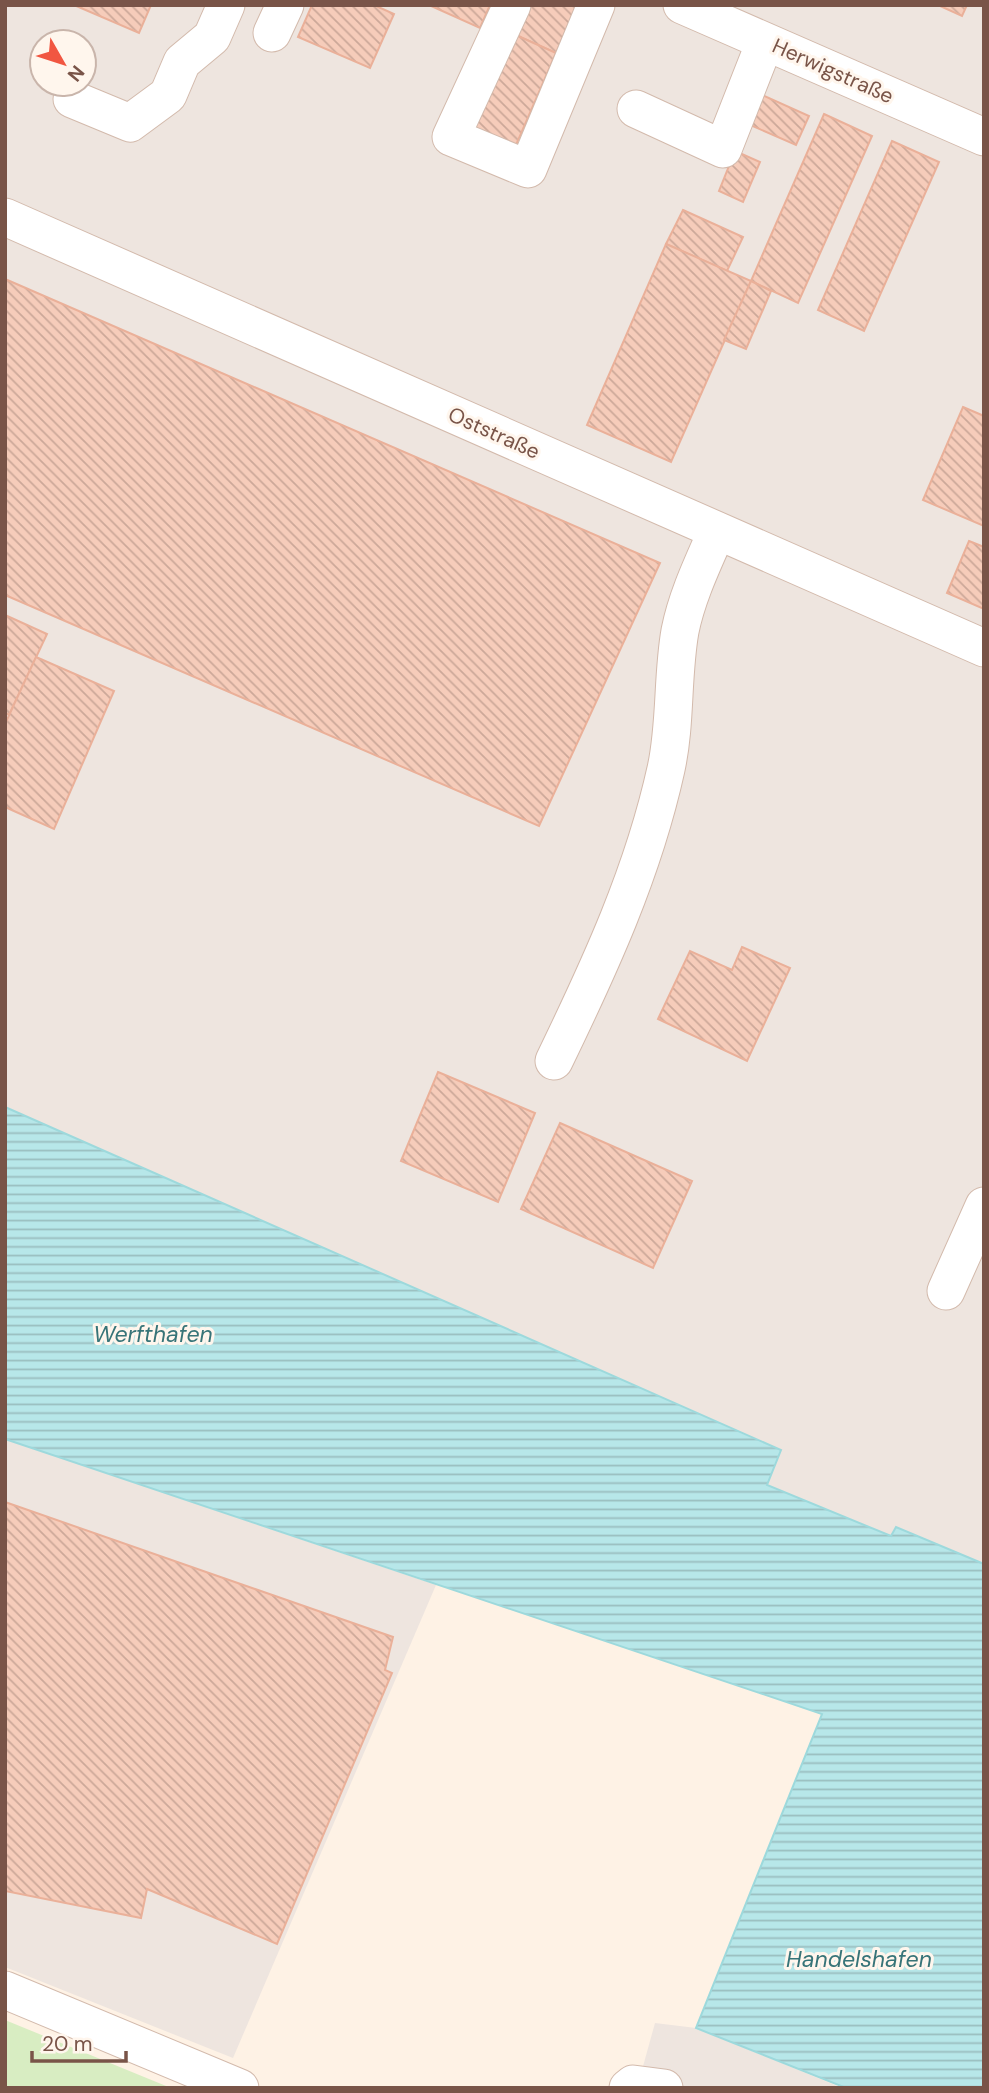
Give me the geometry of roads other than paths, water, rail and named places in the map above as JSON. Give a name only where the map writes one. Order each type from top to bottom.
[{"type":"street","points":[[72,99],[130,123],[168,95],[182,61],[212,37],[226,5]]},
{"type":"street","points":[[512,5],[451,137],[528,169],[596,5]]},
{"type":"street","name":"Herwigstraße","points":[[682,5],[984,137]]},
{"type":"street","points":[[636,109],[723,149],[765,42]]},
{"type":"street","name":"Oststraße","points":[[5,217],[984,648]]},
{"type":"street","points":[[554,1061],[611,944],[647,846],[667,765],[681,630],[696,579],[717,531]]},
{"type":"street","points":[[946,1291],[984,1206]]},
{"type":"street","points":[[5,1990],[240,2088]]},
{"type":"street","points":[[628,2088],[633,2084],[664,2088]]},
{"type":"water","name":"Werfthafen","points":[[5,1107],[781,1450],[767,1485],[891,1536],[896,1527],[984,1564],[984,2088],[846,2088],[696,2028],[822,1714],[5,1439]]},
{"type":"water label","name":"Handelshafen","points":[[859,1959]]}]
